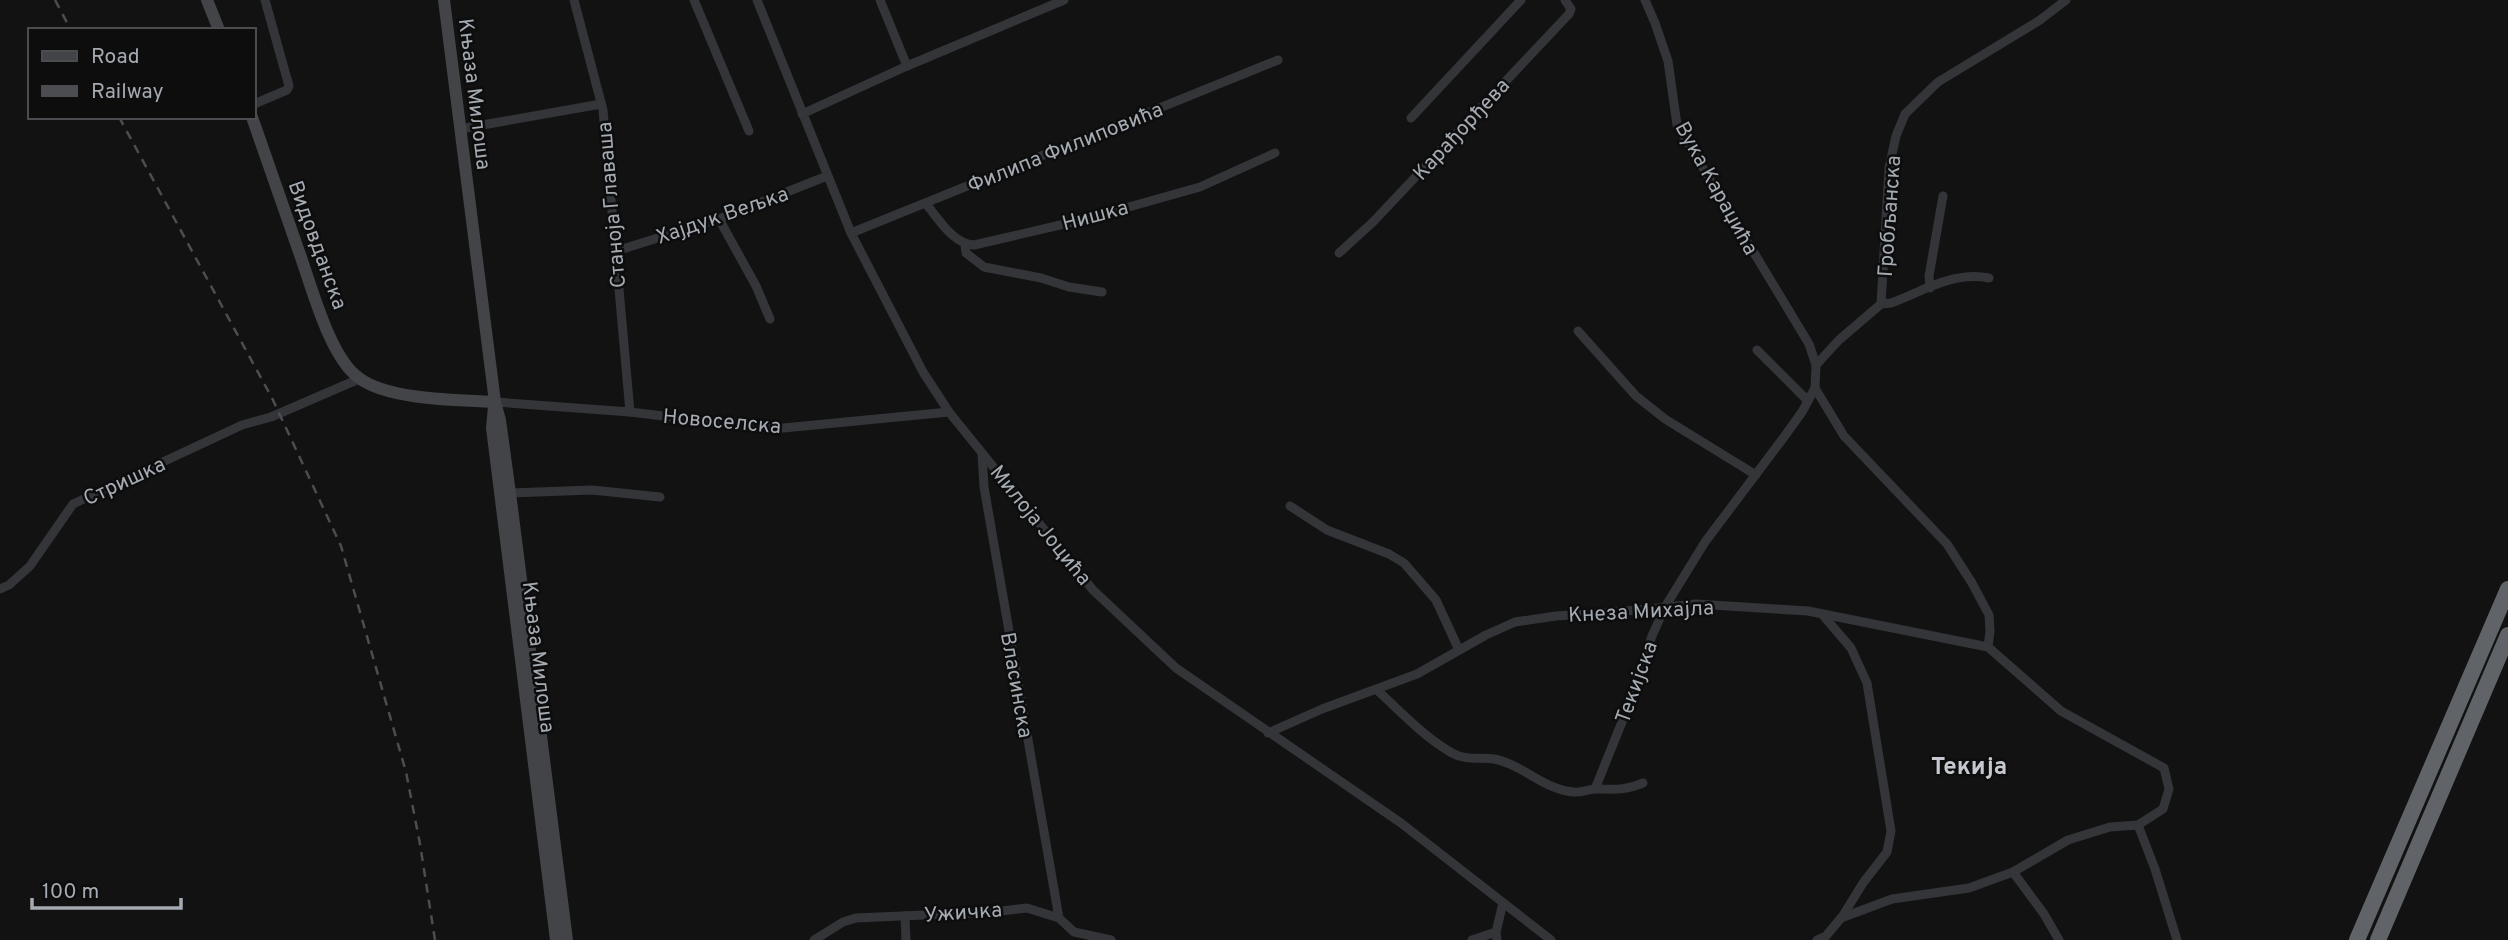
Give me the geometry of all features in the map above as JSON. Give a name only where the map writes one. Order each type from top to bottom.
[{"type":"highway","points":[[2357,940],[2508,589]]},
{"type":"highway","points":[[2378,940],[2508,635]]},
{"type":"main road","points":[[207,0],[218,28]]},
{"type":"main road","name":"Књаза Милоша","points":[[444,0],[495,402],[510,493],[558,916]]},
{"type":"main road","name":"Видовданска","points":[[253,119],[333,343],[346,366],[359,379]]},
{"type":"main road","points":[[359,379],[379,388],[415,396],[495,402]]},
{"type":"main road","name":"Књаза Милоша","points":[[495,402],[492,428],[558,916]]},
{"type":"main road","points":[[556,940],[558,916]]},
{"type":"main road","points":[[558,916],[567,940]]},
{"type":"street","points":[[256,103],[287,90],[289,86],[265,0]]},
{"type":"street","name":"Станоја Главаша","points":[[574,0],[601,104],[630,412]]},
{"type":"street","points":[[694,0],[749,131]]},
{"type":"street","name":"Милоја Јоцића","points":[[757,0],[851,233],[923,372],[949,411],[1093,590],[1176,668],[1401,824],[1551,940]]},
{"type":"street","points":[[880,0],[907,66]]},
{"type":"street","points":[[802,114],[907,66],[1064,0]]},
{"type":"street","points":[[1411,118],[1521,0]]},
{"type":"street","name":"Карађорђева","points":[[1339,253],[1373,222],[1569,14],[1571,9],[1565,0]]},
{"type":"street","name":"Вука Караџића","points":[[1645,0],[1668,61],[1676,125],[1809,344],[1816,365]]},
{"type":"street","name":"Гробљанска","points":[[1816,365],[1839,340],[1881,303],[1889,168],[1896,136],[1905,114],[1938,82],[2040,20],[2066,0]]},
{"type":"street","name":"Филипа Филиповића","points":[[851,233],[1278,60]]},
{"type":"street","points":[[460,129],[601,104]]},
{"type":"street","name":"Нишка","points":[[964,245],[974,246],[1086,219],[1200,187],[1275,153]]},
{"type":"street","name":"Хајдук Вељка","points":[[616,251],[719,219],[827,176]]},
{"type":"street","points":[[1930,288],[1929,276],[1943,196]]},
{"type":"street","points":[[926,204],[947,230],[964,245],[966,253],[984,267],[1102,292]]},
{"type":"street","points":[[719,219],[756,286],[770,319]]},
{"type":"street","points":[[1881,303],[1891,303],[1954,278],[1989,278]]},
{"type":"street","points":[[1578,331],[1636,396],[1665,419],[1756,475]]},
{"type":"street","points":[[1756,350],[1808,401]]},
{"type":"street","points":[[1816,365],[1815,387],[1844,436],[1913,506],[1953,554],[1989,615],[1988,646],[2061,710],[2164,768],[2169,789],[2162,809],[2138,825],[2110,827],[2068,840],[2013,872],[1969,888],[1892,899],[1841,918]]},
{"type":"street","name":"Стришка","points":[[0,589],[9,586],[30,566],[74,505],[242,425],[279,414],[359,379]]},
{"type":"street","name":"Текијска","points":[[1595,789],[1629,707],[1652,636],[1665,607],[1705,542],[1802,412],[1815,387]]},
{"type":"street","name":"Новоселска","points":[[495,402],[630,412],[774,429],[949,411]]},
{"type":"street","name":"Власинска","points":[[982,451],[984,487],[1059,918]]},
{"type":"street","points":[[510,493],[592,490],[660,496]]},
{"type":"street","points":[[1290,506],[1327,530],[1389,554],[1404,563],[1436,600],[1460,650]]},
{"type":"street","name":"Кнеза Михајла","points":[[1268,733],[1322,709],[1417,674],[1515,622],[1556,616],[1696,604],[1808,611],[1988,646]]},
{"type":"street","points":[[1817,940],[1826,936],[1841,918],[1887,852],[1891,831],[1867,683],[1851,648],[1822,614]]},
{"type":"street","points":[[1377,690],[1423,733],[1454,754],[1473,760],[1495,760],[1521,769],[1558,788],[1574,792],[1595,789],[1627,790],[1643,783]]},
{"type":"street","points":[[2138,825],[2177,940]]},
{"type":"street","points":[[2013,872],[2044,914],[2059,940]]},
{"type":"street","points":[[1472,940],[1497,936],[1503,903]]},
{"type":"street","name":"Ужичка","points":[[814,940],[842,922],[856,918],[1027,908],[1059,918],[1074,932],[1111,940]]},
{"type":"street","points":[[905,916],[906,940]]},
{"type":"railway","points":[[55,0],[70,28]]},
{"type":"railway","points":[[120,119],[272,398],[341,546],[406,772],[435,940]]},
{"type":"district","name":"Текија","points":[[1969,766]]}]
